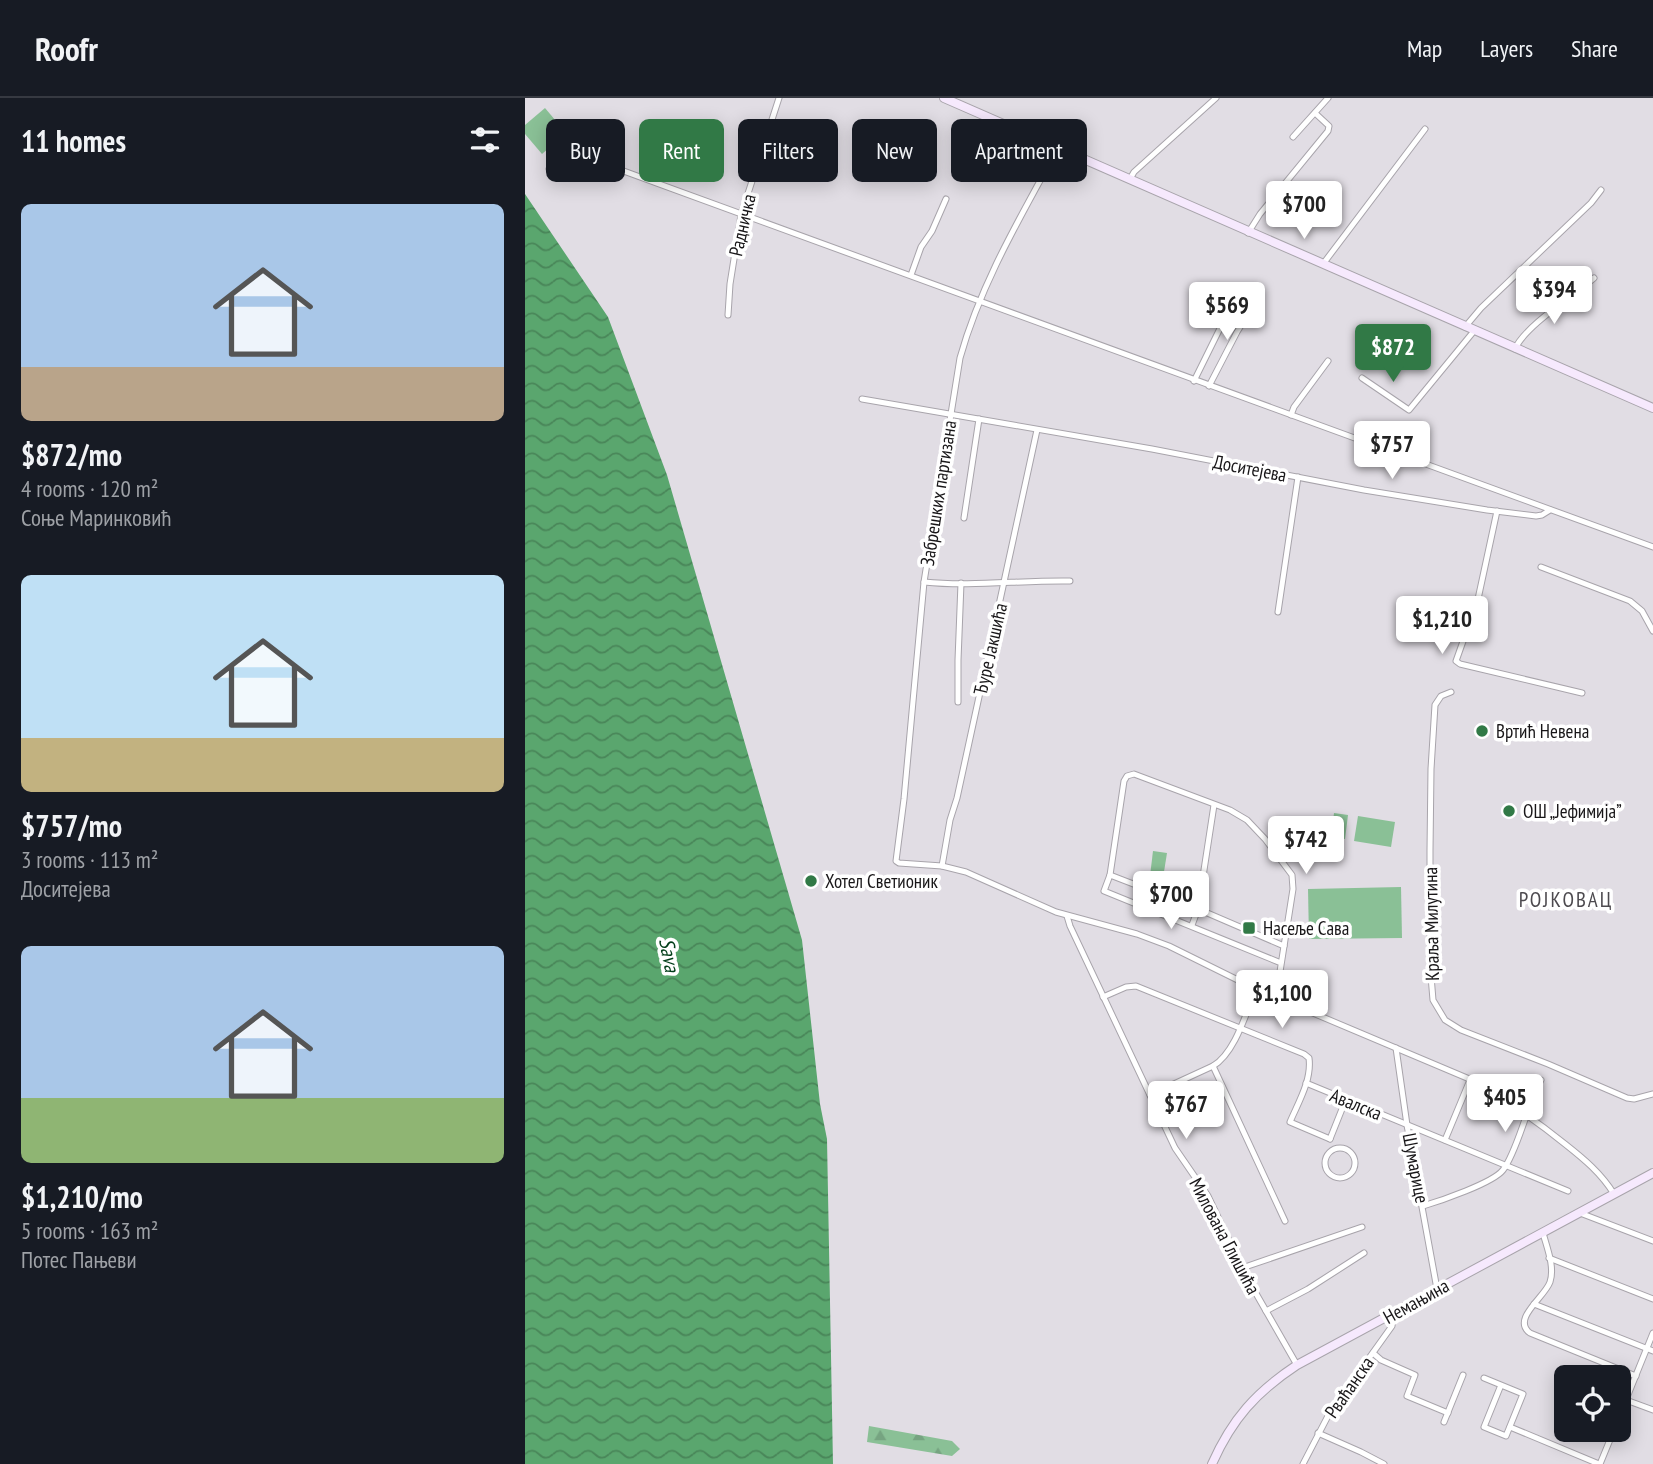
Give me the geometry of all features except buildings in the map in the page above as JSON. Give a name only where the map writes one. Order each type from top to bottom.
[{"type":"street","name":"Радничка","points":[[728,315],[741,215],[779,98]]},
{"type":"street","points":[[945,98],[994,119]]},
{"type":"street","points":[[1131,179],[1134,172],[1216,98]]},
{"type":"street","points":[[1293,137],[1328,98]]},
{"type":"street","points":[[1248,233],[1260,214],[1328,131],[1329,126],[1315,113]]},
{"type":"street","points":[[1323,264],[1425,129]]},
{"type":"street","points":[[1087,159],[1248,233],[1653,408]]},
{"type":"street","points":[[625,172],[1653,547]]},
{"type":"street","name":"Забрешких партизана","points":[[941,866],[896,861],[924,582],[950,414],[967,332],[1003,250],[1040,182]]},
{"type":"street","points":[[1362,378],[1409,410],[1470,329],[1481,308],[1591,203],[1601,190]]},
{"type":"street","points":[[911,275],[921,247],[947,199]]},
{"type":"street","points":[[1515,349],[1521,338],[1594,278]]},
{"type":"street","points":[[1194,381],[1237,293]]},
{"type":"street","points":[[1209,386],[1255,303]]},
{"type":"street","points":[[1291,415],[1328,361]]},
{"type":"street","name":"Доситејева","points":[[862,399],[1497,512],[1542,516],[1550,510]]},
{"type":"street","points":[[964,518],[979,419]]},
{"type":"street","name":"Ђуре Јакшића","points":[[941,866],[1037,430]]},
{"type":"street","points":[[1278,612],[1298,477]]},
{"type":"street","points":[[1497,512],[1478,599],[1456,661],[1459,664],[1582,693]]},
{"type":"street","points":[[1541,567],[1630,601],[1642,611],[1653,631]]},
{"type":"street","points":[[924,582],[1070,581]]},
{"type":"street","points":[[958,702],[961,583]]},
{"type":"street","name":"Краља Милутина","points":[[1451,692],[1441,696],[1435,705],[1432,756],[1430,964],[1433,1000],[1445,1020],[1461,1030],[1627,1098],[1653,1094]]},
{"type":"street","points":[[1276,996],[1284,946],[1293,883],[1292,875],[1247,820],[1230,810],[1134,774],[1127,776],[1124,781],[1110,875],[1104,891],[1281,963]]},
{"type":"street","points":[[1192,925],[1198,909],[1215,805]]},
{"type":"street","points":[[941,866],[966,872],[1067,916],[1137,934],[1169,946],[1256,989],[1470,1080],[1526,1113],[1592,1166],[1614,1194]]},
{"type":"street","points":[[1110,875],[1284,946]]},
{"type":"street","name":"Милована Глишића","points":[[1067,916],[1175,1148],[1208,1196],[1242,1268],[1297,1366]]},
{"type":"street","points":[[1103,997],[1126,987],[1136,986],[1304,1054],[1309,1058],[1310,1070],[1290,1122],[1330,1139]]},
{"type":"street","points":[[1150,1095],[1219,1063],[1228,1053],[1256,989]]},
{"type":"street","name":"Шумарице","points":[[1396,1048],[1437,1289]]},
{"type":"street","points":[[1213,1066],[1285,1221]]},
{"type":"street","points":[[1445,1140],[1470,1080]]},
{"type":"street","points":[[1423,1206],[1490,1180],[1500,1173],[1506,1165],[1541,1080]]},
{"type":"street","name":"Авалска","points":[[1306,1083],[1569,1191]]},
{"type":"street","points":[[1334,1149],[1330,1139],[1346,1099]]},
{"type":"street","points":[[1334,1149],[1348,1149],[1355,1157],[1355,1166],[1350,1175],[1337,1178],[1328,1173],[1325,1159],[1334,1149]]},
{"type":"street","name":"Немањина","points":[[1212,1464],[1228,1432],[1247,1406],[1275,1380],[1653,1173]]},
{"type":"street","points":[[1580,1213],[1653,1241]]},
{"type":"street","points":[[1242,1268],[1362,1227]]},
{"type":"street","points":[[1543,1233],[1551,1269],[1550,1283],[1524,1321],[1524,1328],[1636,1376]]},
{"type":"street","points":[[1266,1311],[1308,1289],[1364,1253]]},
{"type":"street","points":[[1549,1258],[1653,1299]]},
{"type":"street","points":[[1534,1304],[1650,1350]]},
{"type":"street","name":"Рваћанска","points":[[1384,1464],[1318,1433],[1392,1326],[1391,1315]]},
{"type":"street","points":[[1631,1388],[1650,1350],[1653,1333]]},
{"type":"street","points":[[1373,1353],[1381,1360],[1415,1375],[1407,1396],[1448,1413]]},
{"type":"street","points":[[1444,1422],[1463,1375]]},
{"type":"street","points":[[1484,1378],[1523,1394],[1506,1436],[1484,1427],[1501,1385]]},
{"type":"street","points":[[1631,1402],[1653,1410]]},
{"type":"street","points":[[1510,1426],[1599,1464],[1609,1442]]},
{"type":"street","points":[[1303,1464],[1318,1433]]},
{"type":"green space","points":[[545,108],[554,119],[546,119],[546,150],[542,154],[525,134],[525,125]]},
{"type":"green space","points":[[1334,813],[1348,815],[1345,839],[1331,837]]},
{"type":"green space","points":[[1358,816],[1395,822],[1391,847],[1354,841]]},
{"type":"green space","points":[[1153,851],[1167,853],[1163,878],[1150,876]]},
{"type":"green space","points":[[1401,887],[1402,938],[1309,939],[1308,889]]},
{"type":"green space","points":[[869,1426],[952,1441],[960,1449],[952,1456],[867,1442]]},
{"type":"water","name":"Sava","points":[[525,194],[608,317],[667,475],[802,940],[820,1104],[827,1139],[833,1464],[525,1464]]},
{"type":"place","name":"Вртић Невена","points":[[1482,731]]},
{"type":"place","name":"ОШ „Јефимија”","points":[[1509,811]]},
{"type":"place","name":"Хотел Светионик","points":[[811,881]]},
{"type":"place","name":"Насеље Сава","points":[[1249,928]]},
{"type":"district","name":"РОЈКОВАЦ","points":[[1566,900]]}]
